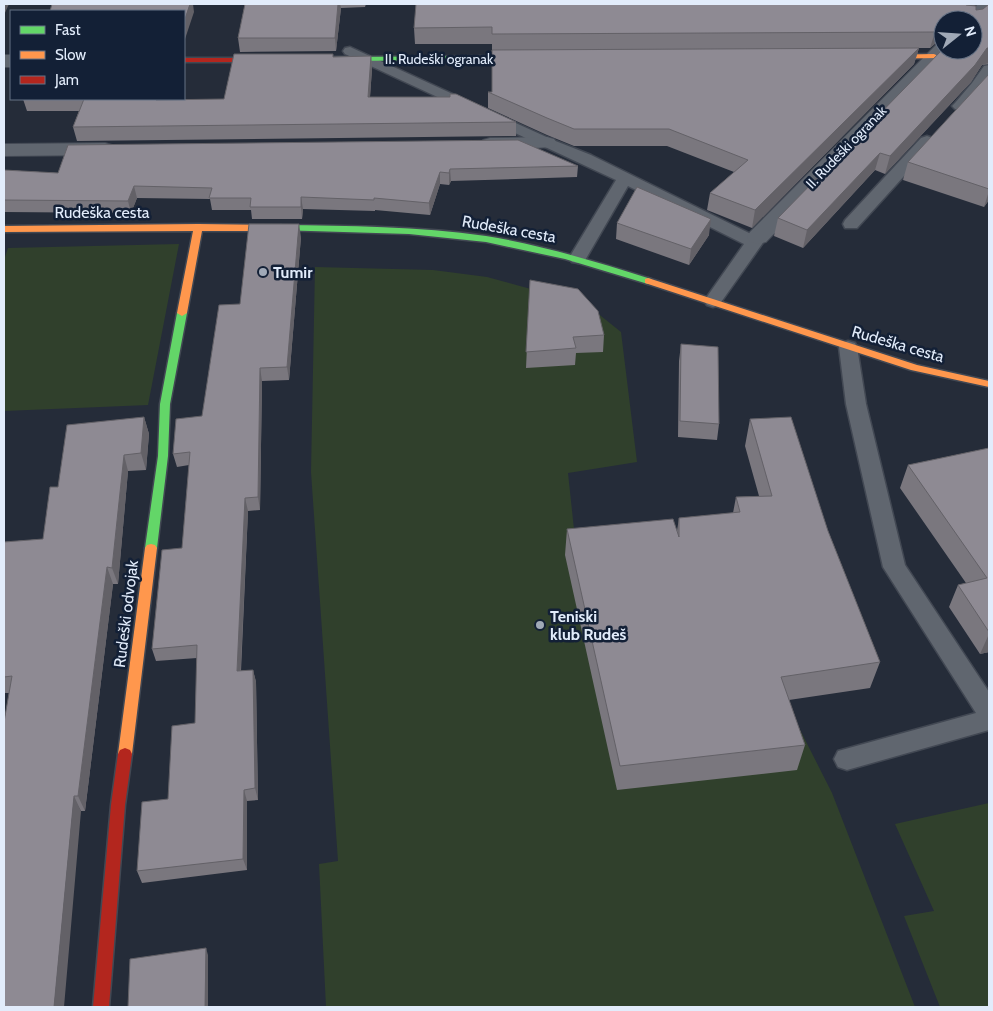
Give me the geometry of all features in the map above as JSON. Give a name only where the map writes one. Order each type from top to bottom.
[{"type":"street","name":"II. Rudeški ogranak","points":[[865,57],[933,52]]},
{"type":"street","name":"II. Rudeški ogranak","points":[[318,59],[538,58]]},
{"type":"street","name":"II. Rudeški ogranak","points":[[756,239],[933,58]]},
{"type":"street","points":[[185,60],[281,60]]},
{"type":"street","points":[[468,144],[548,143]]},
{"type":"street","points":[[4,150],[122,148]]},
{"type":"street","name":"Rudeška cesta","points":[[4,229],[198,227],[388,229],[486,239],[578,258],[916,368],[989,384]]},
{"type":"street","name":"Rudeški odvojak","points":[[101,1007],[118,805],[163,456],[165,404],[198,227]]},
{"type":"lane","points":[[350,51],[756,239],[713,301]]},
{"type":"lane","points":[[951,115],[978,86],[989,70]]},
{"type":"lane","points":[[851,224],[938,130]]},
{"type":"lane","points":[[578,258],[625,178]]},
{"type":"lane","points":[[848,347],[856,404],[894,567],[989,712]]},
{"type":"lane","points":[[847,759],[989,720]]},
{"type":"green space","points":[[179,244],[148,405],[4,411],[4,260],[8,248]]},
{"type":"green space","name":"Teniski klub Rudeš","points":[[315,267],[433,270],[487,277],[586,304],[621,332],[637,462],[568,473],[576,548],[786,702],[832,793],[915,1007],[326,1007],[319,864],[338,861],[311,472]]},
{"type":"green space","points":[[989,803],[989,1007],[940,1007],[904,916],[934,911],[895,824]]},
{"type":"building","points":[[52,4],[190,4],[185,19],[185,10],[50,10]]},
{"type":"building","points":[[245,4],[338,4],[335,38],[238,38]]},
{"type":"building","points":[[416,4],[966,4],[976,6],[976,10],[933,10],[933,32],[492,34],[492,27],[414,28]]},
{"type":"building","points":[[989,4],[989,48],[983,54],[983,10],[976,10],[983,9]]},
{"type":"building","points":[[919,48],[755,210],[710,193],[748,160],[669,129],[574,129],[488,92],[492,92],[492,50]]},
{"type":"building","points":[[234,54],[333,54],[333,57],[371,56],[368,97],[450,97],[450,94],[456,94],[516,122],[73,127],[84,100],[224,99]]},
{"type":"building","points":[[933,59],[979,60],[890,156],[880,153],[807,230],[778,218]]},
{"type":"building","points":[[989,74],[989,189],[908,162]]},
{"type":"building","points":[[518,140],[578,166],[450,169],[449,173],[440,172],[429,203],[374,198],[374,200],[301,197],[301,207],[250,207],[251,198],[209,198],[212,188],[134,186],[128,201],[4,200],[4,170],[58,173],[68,145]]},
{"type":"building","points":[[637,187],[711,219],[691,249],[617,223]]},
{"type":"building","points":[[249,224],[299,224],[287,367],[260,368],[258,497],[245,498],[237,671],[253,670],[255,788],[244,790],[243,859],[137,871],[142,802],[168,799],[172,726],[195,723],[197,645],[152,649],[162,550],[182,548],[190,452],[173,454],[176,419],[202,416],[219,305],[240,304]]},
{"type":"building","points":[[530,280],[578,289],[598,311],[604,335],[573,337],[576,348],[526,352]]},
{"type":"building","points":[[681,344],[718,347],[719,424],[680,421]]},
{"type":"building","points":[[144,417],[141,453],[124,455],[112,568],[107,567],[78,796],[74,796],[54,1007],[4,1007],[4,722],[12,676],[4,677],[4,542],[43,539],[50,487],[58,487],[67,425]]},
{"type":"building","points":[[791,417],[828,531],[880,662],[781,677],[805,745],[620,766],[567,529],[673,519],[679,537],[679,518],[740,512],[736,497],[772,496],[750,419]]},
{"type":"building","points":[[989,448],[989,632],[958,585],[987,578],[908,465]]},
{"type":"building","points":[[206,948],[205,1007],[128,1007],[130,959]]},
{"type":"traffic: fast","points":[[333,59],[530,58]]},
{"type":"traffic: fast","points":[[281,228],[358,229],[460,235],[527,247],[568,257],[648,281]]},
{"type":"traffic: fast","points":[[151,548],[163,456],[165,404],[182,313]]},
{"type":"traffic: slow","points":[[878,57],[933,56]]},
{"type":"traffic: slow","points":[[182,313],[198,227]]},
{"type":"traffic: slow","points":[[4,229],[281,228]]},
{"type":"traffic: slow","points":[[648,281],[915,368],[989,384]]},
{"type":"traffic: slow","points":[[125,754],[151,548]]},
{"type":"traffic: jam","points":[[185,60],[270,60]]},
{"type":"traffic: jam","points":[[101,1007],[118,805],[125,754]]},
{"type":"place","name":"Tumir","points":[[263,272]]},
{"type":"place","name":"Teniski klub Rudeš","points":[[540,625]]}]
